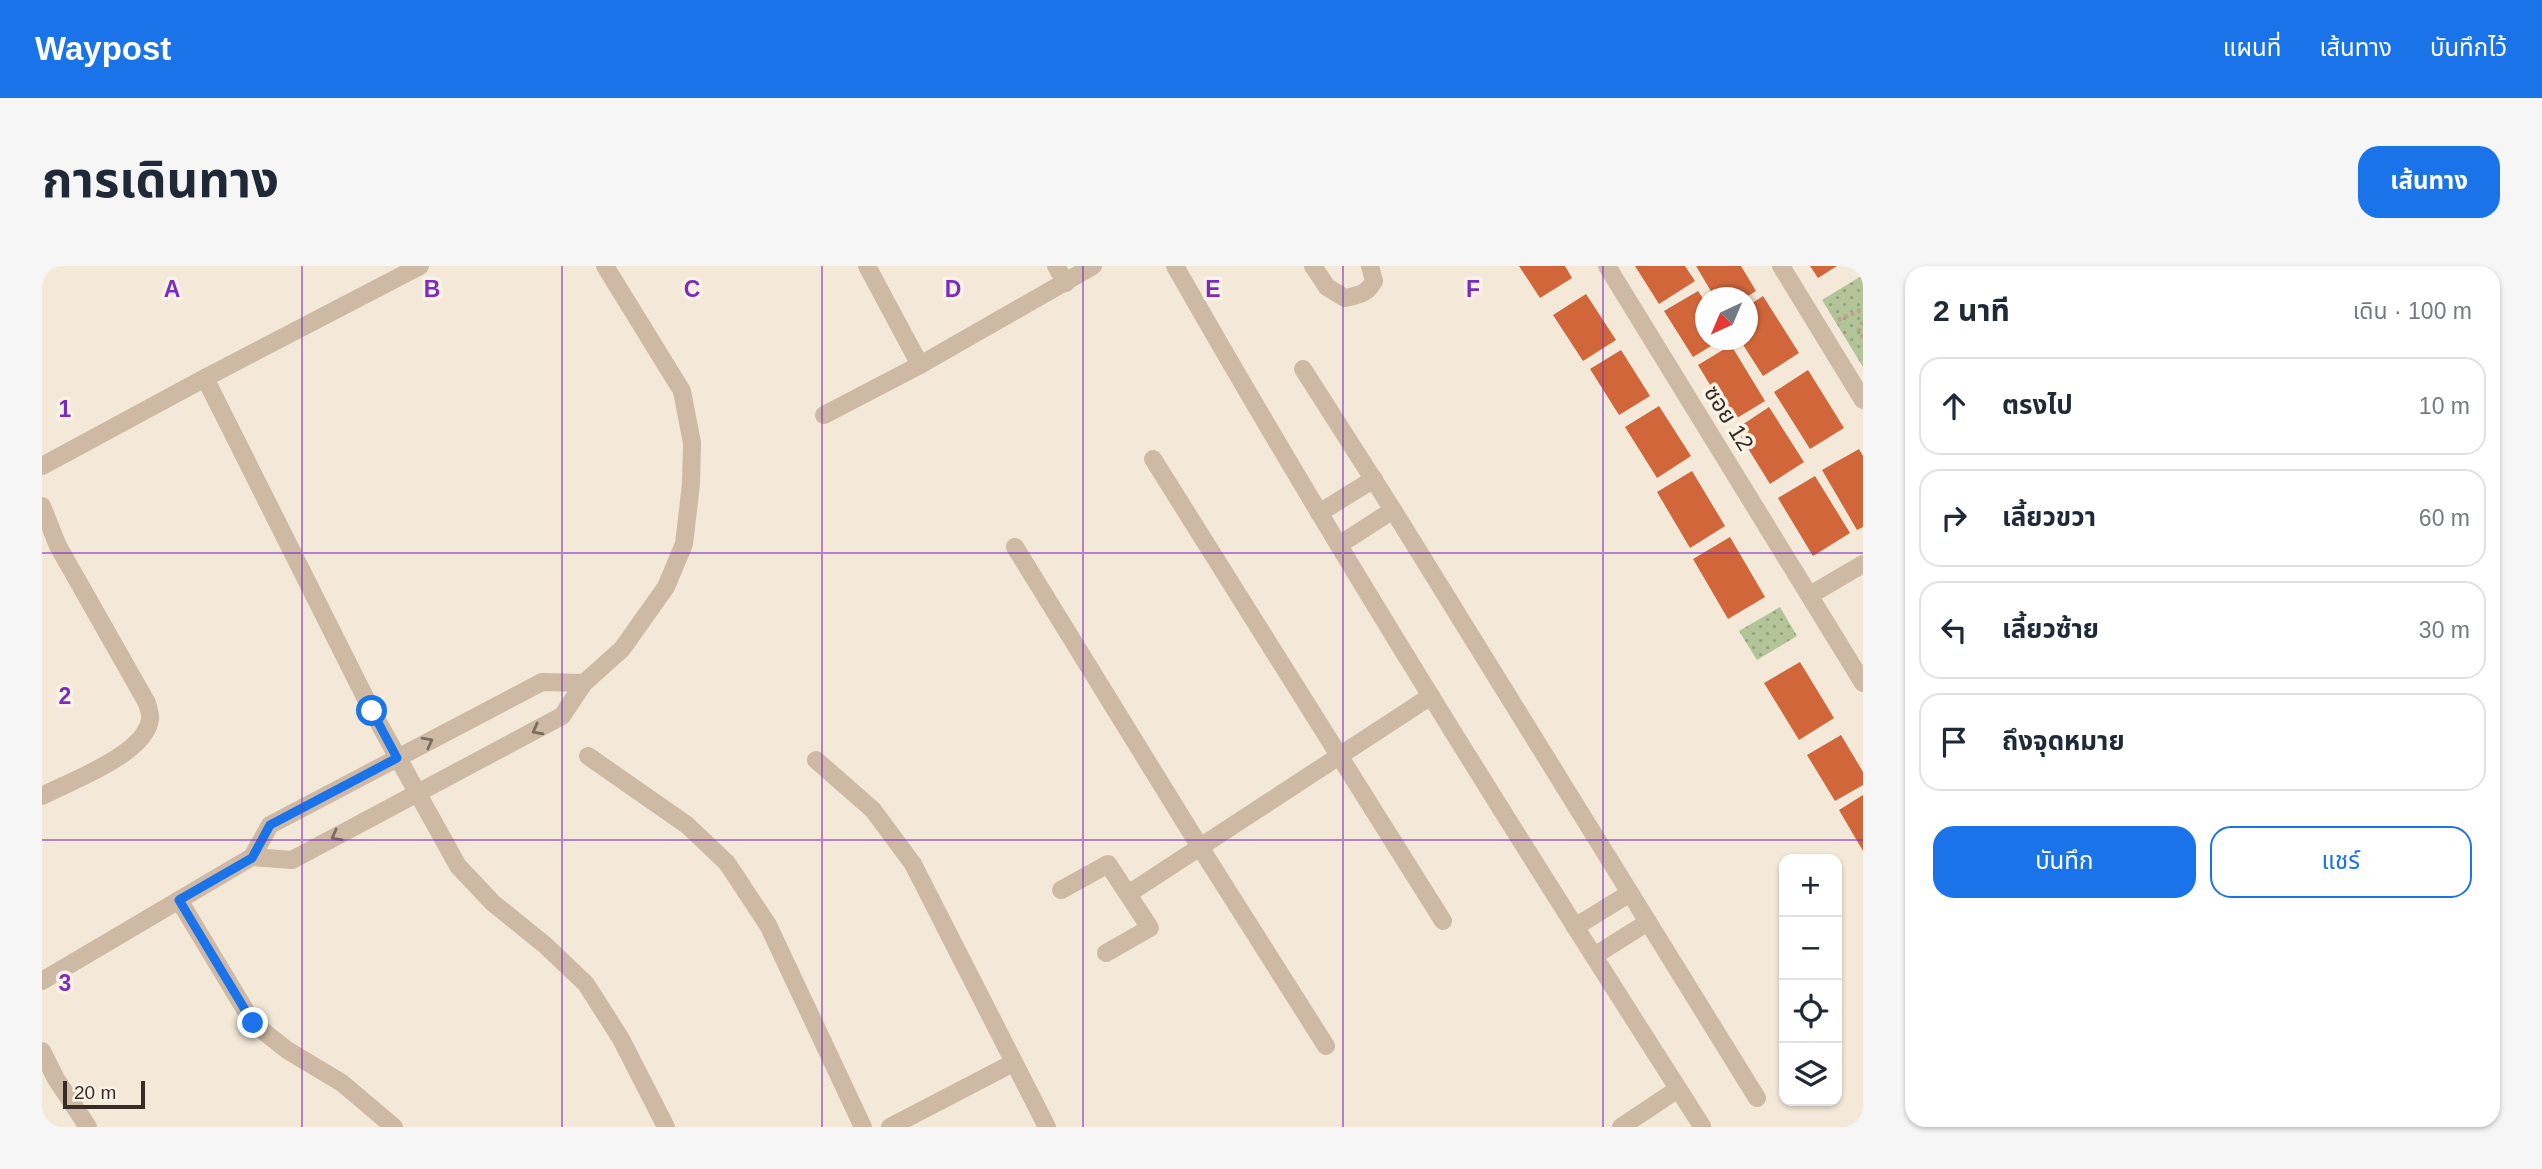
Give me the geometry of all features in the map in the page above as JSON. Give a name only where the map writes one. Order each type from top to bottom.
[{"type":"street","points":[[42,466],[420,266]]},
{"type":"street","points":[[252,858],[292,860],[562,716],[584,683],[622,649],[666,587],[684,544],[691,484],[692,443],[682,391],[606,266]]},
{"type":"street","points":[[867,266],[920,365]]},
{"type":"street","points":[[1056,266],[1066,283]]},
{"type":"street","points":[[824,415],[920,365],[1093,266]]},
{"type":"street","points":[[1175,266],[1257,410],[1431,696],[1702,1126]]},
{"type":"street","points":[[1313,266],[1327,287],[1345,298],[1363,294],[1370,288],[1374,281],[1370,266]]},
{"type":"street","name":"ซอย 12","points":[[1607,266],[1863,683]]},
{"type":"street","points":[[1782,266],[1863,400]]},
{"type":"street","points":[[1303,369],[1374,479],[1757,1098]]},
{"type":"street","points":[[205,378],[397,758],[458,866],[493,903],[545,945],[586,984],[621,1039],[666,1127]]},
{"type":"street","points":[[1153,459],[1443,921]]},
{"type":"street","points":[[1319,513],[1374,479]]},
{"type":"street","points":[[42,506],[58,545],[147,703],[151,717],[145,733],[127,752],[42,796]]},
{"type":"street","points":[[1339,545],[1393,510]]},
{"type":"street","points":[[1015,547],[1326,1046]]},
{"type":"street","points":[[1810,595],[1863,564]]},
{"type":"street","points":[[42,981],[252,858],[270,825],[542,682],[584,683]]},
{"type":"street","points":[[1128,894],[1431,696]]},
{"type":"street","points":[[588,756],[687,825],[727,863],[768,925],[863,1127]]},
{"type":"street","points":[[816,760],[873,810],[912,864],[1047,1127]]},
{"type":"street","points":[[1061,890],[1108,863],[1150,928],[1107,953]]},
{"type":"street","points":[[1576,927],[1630,893]]},
{"type":"street","points":[[179,900],[253,1023],[287,1050],[342,1083],[394,1127]]},
{"type":"street","points":[[1594,956],[1648,922]]},
{"type":"street","points":[[42,1051],[56,1079],[88,1127]]},
{"type":"street","points":[[890,1127],[1013,1063]]},
{"type":"street","points":[[1621,1127],[1678,1089]]},
{"type":"path","points":[[1863,321],[1859,330],[1863,338]]},
{"type":"green space","points":[[1863,275],[1863,367],[1822,300]]},
{"type":"green space","points":[[1780,607],[1797,636],[1757,660],[1739,631]]},
{"type":"building","points":[[1519,266],[1565,266],[1572,278],[1540,298]]},
{"type":"building","points":[[1635,266],[1685,266],[1695,281],[1659,304]]},
{"type":"building","points":[[1696,266],[1741,266],[1754,287],[1708,287]]},
{"type":"building","points":[[1810,266],[1837,266],[1818,278]]},
{"type":"building","points":[[1695,293],[1695,350],[1705,350],[1693,357],[1664,311]]},
{"type":"building","points":[[1586,294],[1616,340],[1583,361],[1553,315]]},
{"type":"building","points":[[1763,296],[1799,353],[1763,376],[1746,350],[1758,350],[1758,299]]},
{"type":"building","points":[[1621,350],[1650,396],[1619,415],[1590,369]]},
{"type":"building","points":[[1723,350],[1734,350],[1765,401],[1732,421],[1698,365]]},
{"type":"building","points":[[1808,370],[1844,428],[1810,449],[1774,392]]},
{"type":"building","points":[[1659,406],[1691,456],[1657,478],[1625,427]]},
{"type":"building","points":[[1769,407],[1804,462],[1770,484],[1736,429]]},
{"type":"building","points":[[1859,449],[1863,456],[1863,527],[1857,530],[1822,470]]},
{"type":"building","points":[[1692,471],[1725,526],[1690,548],[1657,492]]},
{"type":"building","points":[[1815,476],[1850,533],[1813,556],[1778,498]]},
{"type":"building","points":[[1730,537],[1765,597],[1728,619],[1693,559]]},
{"type":"building","points":[[1800,662],[1834,718],[1799,740],[1764,683]]},
{"type":"building","points":[[1841,735],[1863,772],[1863,785],[1835,801],[1807,755]]},
{"type":"building","points":[[1863,795],[1863,851],[1839,810]]},
{"type":"route","points":[[253,1023],[179,900],[252,858],[270,825],[397,758],[372,711]]}]
